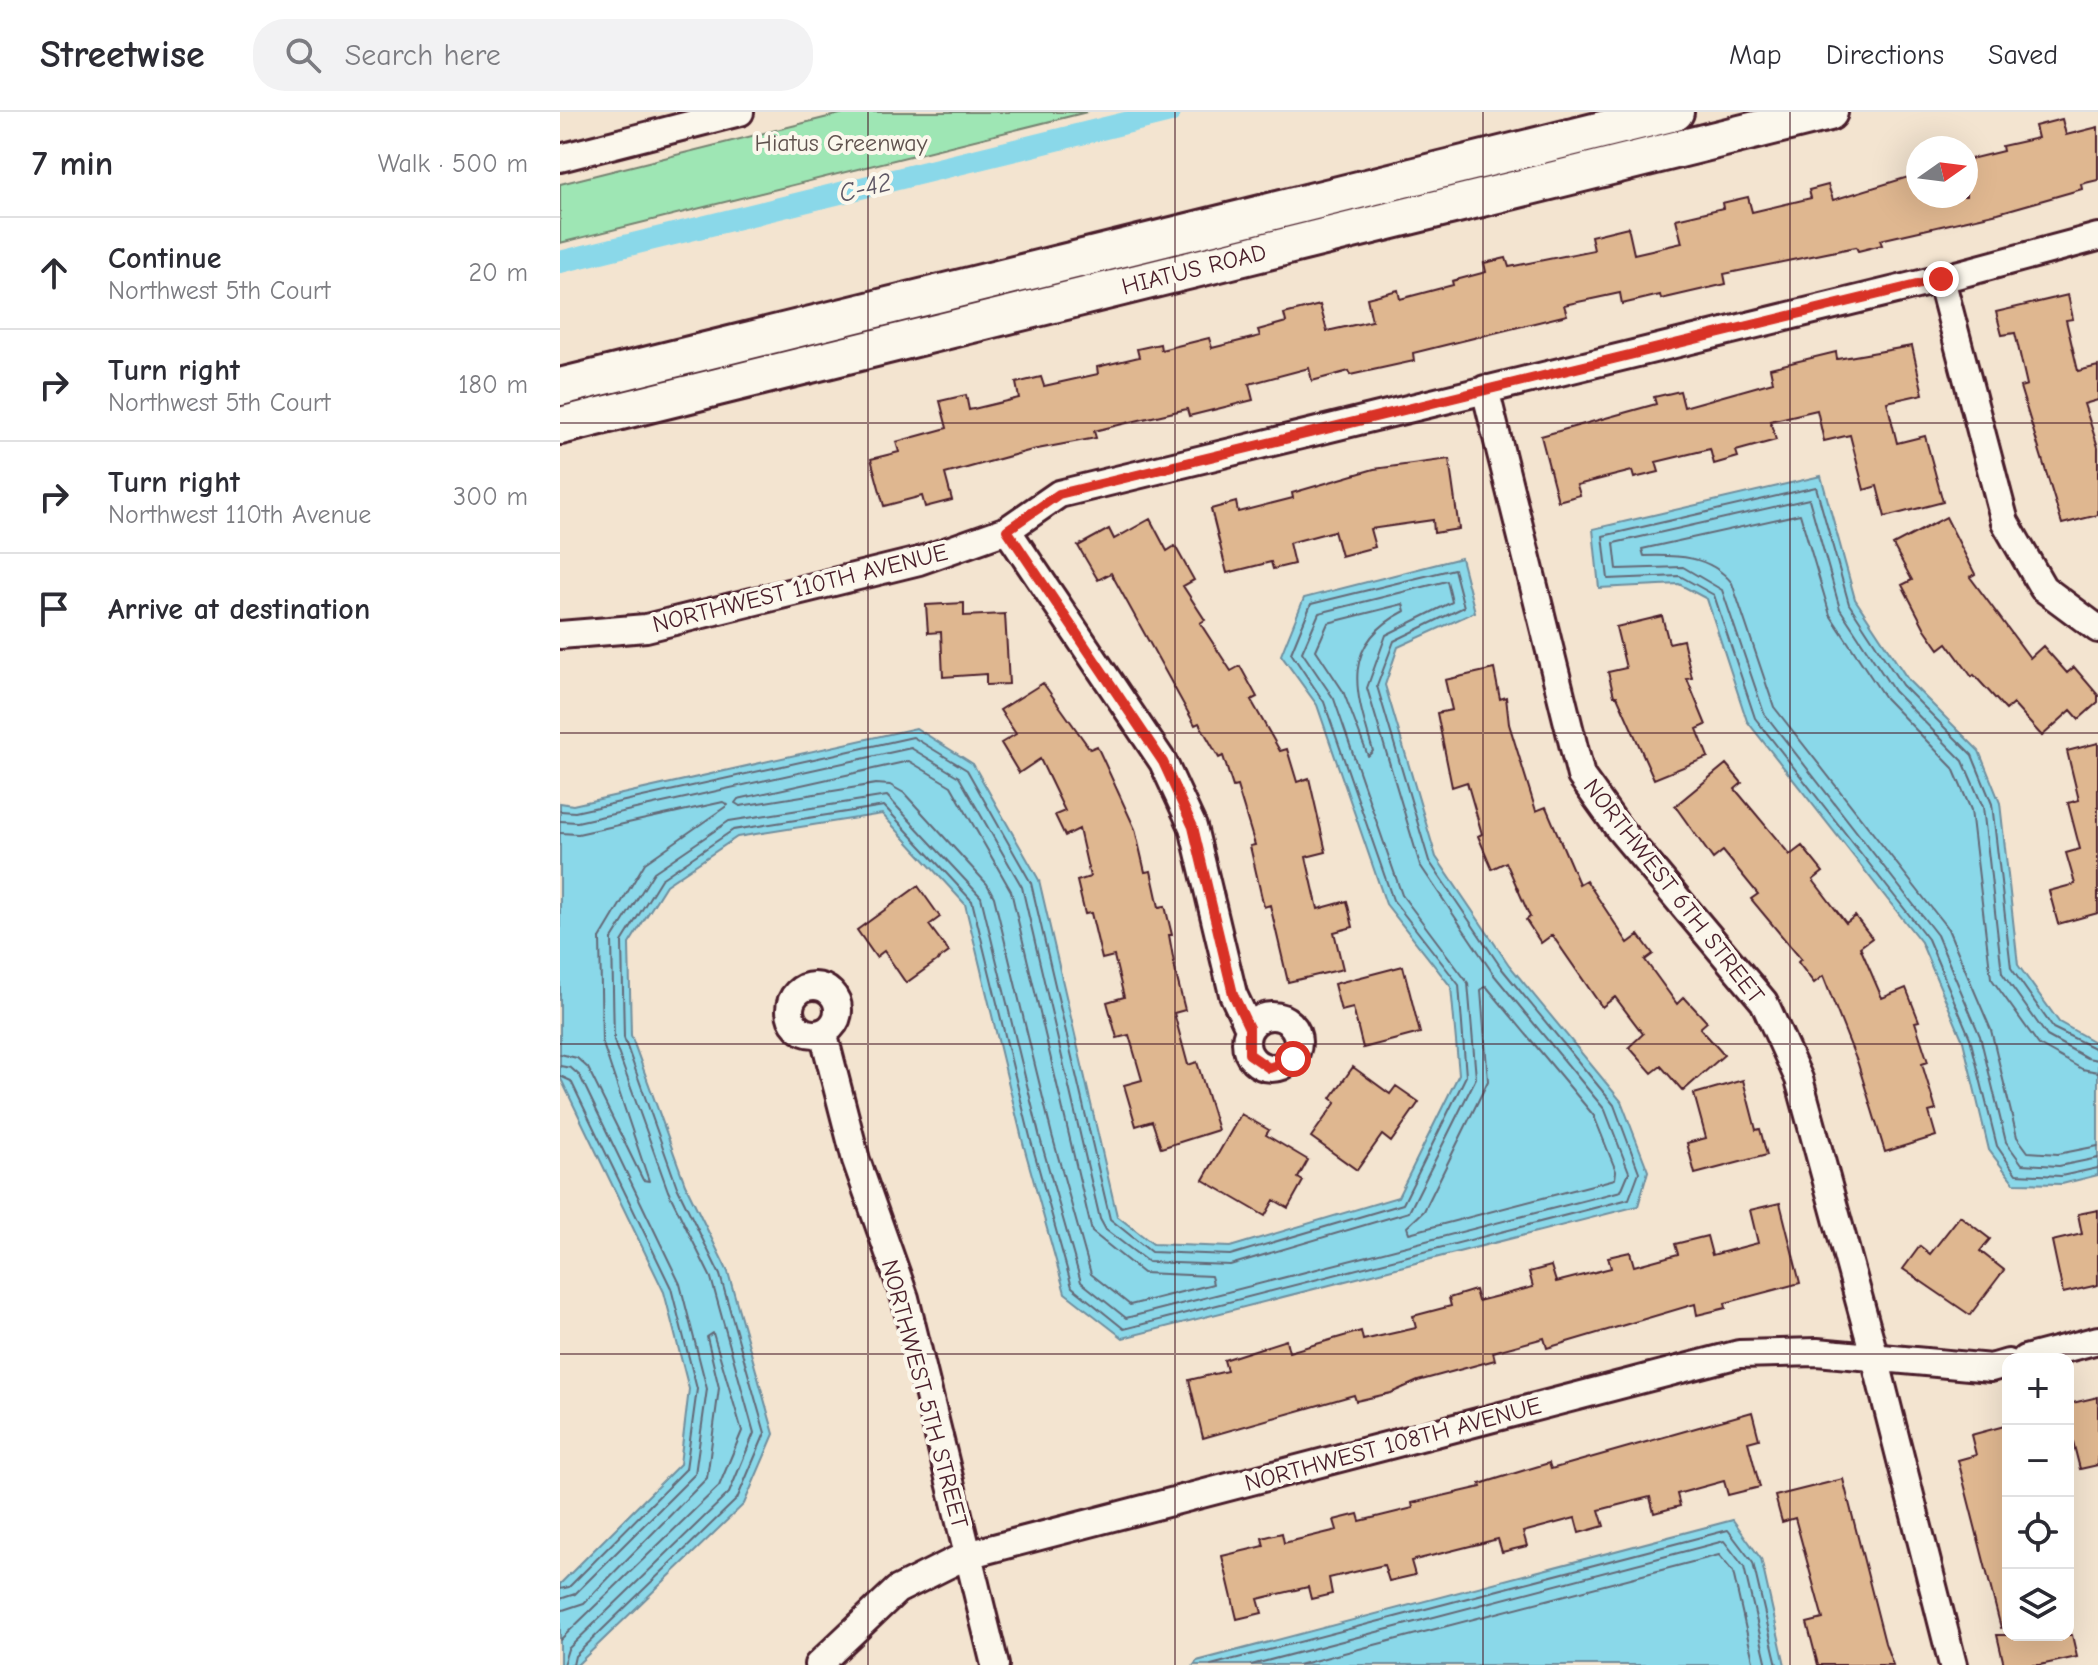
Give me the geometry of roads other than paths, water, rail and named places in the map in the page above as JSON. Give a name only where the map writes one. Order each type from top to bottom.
[{"type":"main road","name":"HIATUS ROAD","points":[[560,387],[1675,112]]},
{"type":"main road","name":"HIATUS ROAD","points":[[560,426],[1829,112]]},
{"type":"main road","points":[[944,292],[953,329]]},
{"type":"street","points":[[560,158],[672,120],[740,112]]},
{"type":"street","name":"NORTHWEST 110TH AVENUE","points":[[560,635],[646,628],[919,561],[1007,530],[1059,494],[1941,279],[2098,237]]},
{"type":"street","points":[[1941,279],[2005,522],[2043,588],[2098,629]]},
{"type":"street","name":"NORTHWEST 6TH STREET","points":[[1485,389],[1581,776],[1619,829],[1764,1002],[1799,1079],[1875,1358],[1953,1665]]},
{"type":"street","points":[[1007,530],[1163,762],[1193,827],[1233,994],[1249,1028]]},
{"type":"street","name":"NORTHWEST 5TH STREET","points":[[823,1032],[856,1160],[905,1298],[995,1665]]},
{"type":"street","points":[[2048,1353],[2098,1340]]},
{"type":"street","name":"NORTHWEST 108TH AVENUE","points":[[818,1665],[897,1590],[967,1555],[1739,1354],[1817,1352],[1991,1368],[2002,1365]]},
{"type":"water","points":[[1821,476],[1855,599],[1909,681],[1979,751],[2000,803],[2018,965],[2059,1022],[2098,1044],[2098,1175],[2062,1184],[2014,1183],[1989,1150],[1963,1041],[1921,942],[1747,721],[1707,599],[1679,584],[1599,588],[1593,529]]},
{"type":"water","points":[[1461,558],[1475,612],[1398,647],[1385,685],[1436,857],[1509,965],[1621,1101],[1648,1171],[1638,1206],[1123,1338],[1065,1293],[1023,1143],[965,904],[882,814],[737,837],[666,885],[629,944],[631,1035],[685,1184],[728,1272],[774,1434],[744,1504],[577,1665],[560,1665],[560,1584],[680,1464],[689,1389],[664,1292],[560,1077],[560,803],[573,805],[916,728],[973,764],[1039,880],[1117,1216],[1153,1244],[1230,1247],[1398,1197],[1459,1074],[1451,987],[1386,904],[1317,705],[1281,655],[1304,598]]},
{"type":"water","points":[[1733,1520],[1761,1559],[1785,1665],[1194,1665],[1197,1661]]},
{"type":"waterway","name":"C-42","points":[[560,262],[1170,112]]},
{"type":"park label","name":"Hiatus Greenway","points":[[841,143]]}]
